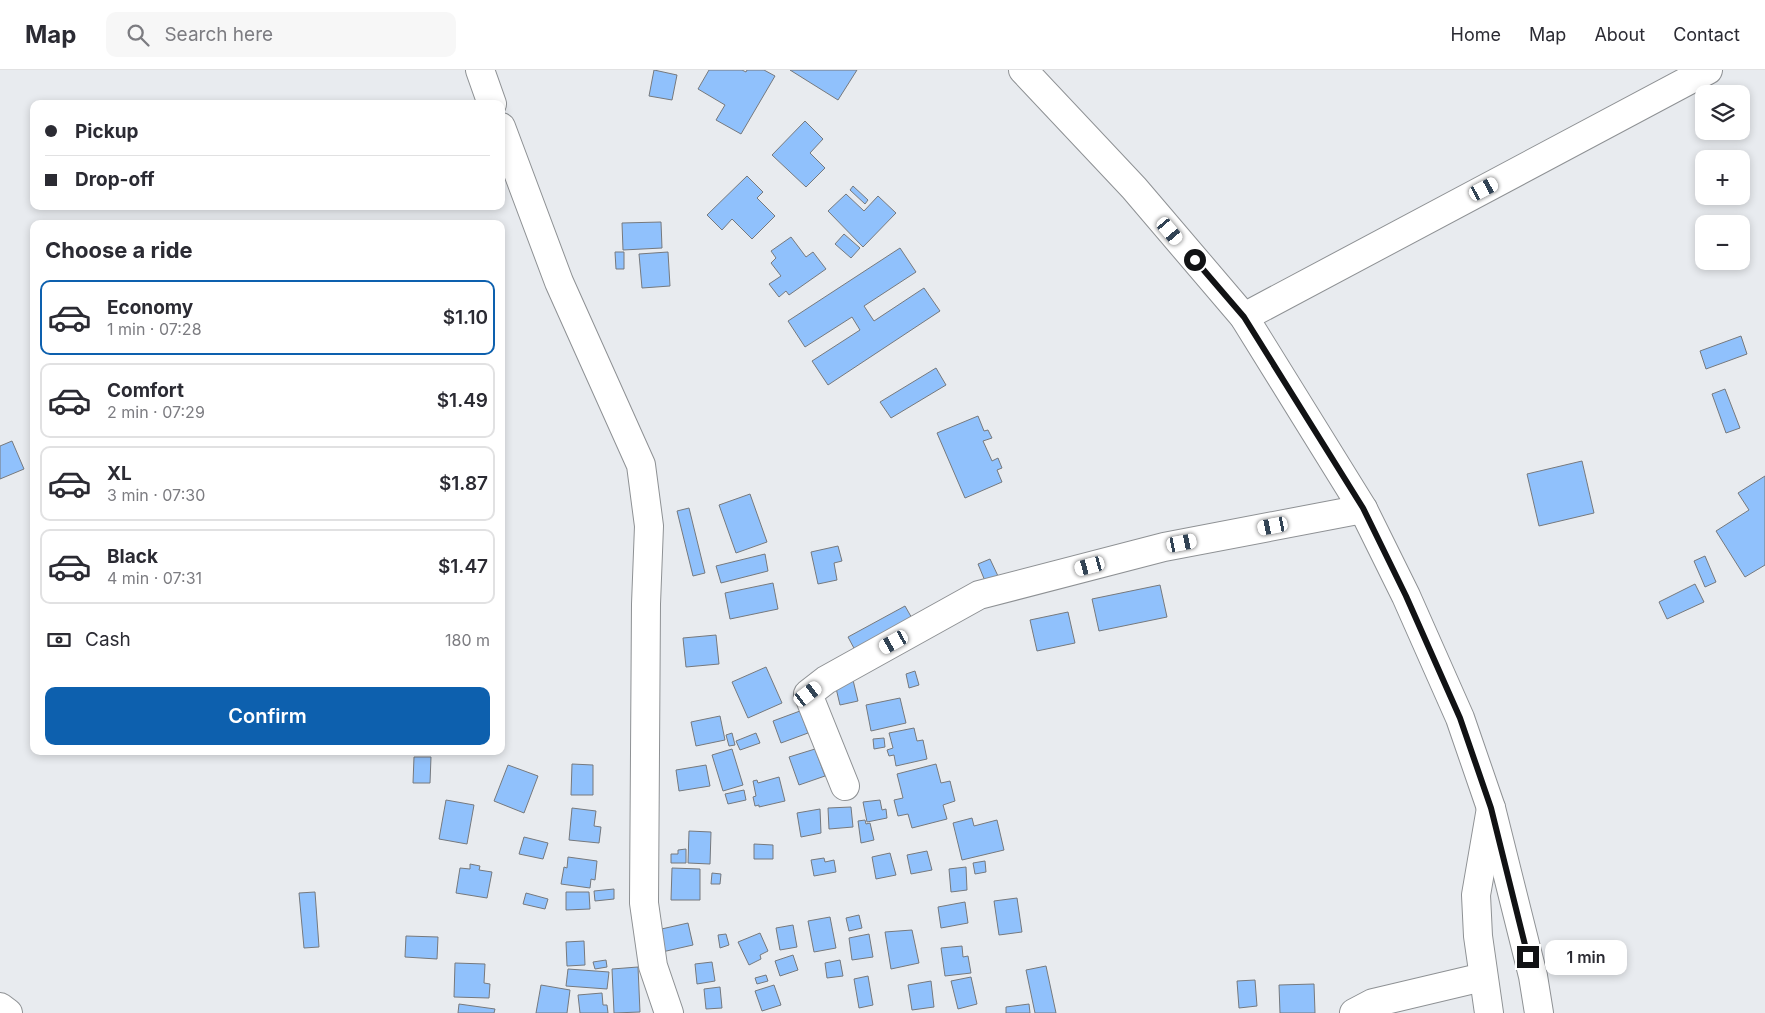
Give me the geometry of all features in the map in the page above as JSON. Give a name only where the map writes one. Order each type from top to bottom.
[{"type":"street","points":[[480,70],[491,100]]},
{"type":"street","points":[[1023,70],[1134,188],[1244,317],[1363,508],[1406,596],[1460,718],[1491,808],[1532,976],[1539,1013]]},
{"type":"street","points":[[1244,317],[1708,70]]},
{"type":"street","points":[[505,138],[559,282],[641,465],[649,526],[646,624],[644,903],[653,966],[668,1013]]},
{"type":"street","points":[[845,786],[808,694],[826,680],[979,595],[1164,547],[1363,508]]},
{"type":"street","points":[[1489,1013],[1483,977],[1476,895],[1491,808]]},
{"type":"street","points":[[1354,1013],[1373,1003],[1483,977]]},
{"type":"street","points":[[0,1007],[8,1013]]},
{"type":"building","points":[[654,70],[677,75],[672,100],[649,96]]},
{"type":"building","points":[[709,70],[742,70],[746,72],[747,70],[764,70],[775,76],[741,134],[716,120],[725,105],[698,89]]},
{"type":"building","points":[[790,70],[857,70],[838,100]]},
{"type":"building","points":[[805,121],[823,139],[810,153],[825,168],[806,187],[772,155]]},
{"type":"building","points":[[747,176],[763,192],[757,198],[775,216],[752,239],[732,219],[722,230],[707,215]]},
{"type":"building","points":[[853,186],[868,200],[865,204],[850,190]]},
{"type":"building","points":[[846,194],[864,211],[878,196],[896,213],[863,247],[828,211]]},
{"type":"building","points":[[661,222],[662,248],[623,250],[622,223]]},
{"type":"building","points":[[844,234],[860,248],[851,258],[835,244]]},
{"type":"building","points":[[791,237],[806,257],[813,252],[826,269],[789,295],[786,291],[779,297],[769,284],[781,276],[771,263],[776,258],[771,251]]},
{"type":"building","points":[[900,248],[916,272],[864,306],[874,321],[924,288],[940,311],[828,385],[812,361],[860,330],[852,317],[805,347],[788,321]]},
{"type":"building","points":[[615,252],[624,252],[624,269],[616,269]]},
{"type":"building","points":[[668,252],[670,286],[642,288],[639,254]]},
{"type":"building","points":[[1741,336],[1747,354],[1706,369],[1700,351]]},
{"type":"building","points":[[936,368],[946,385],[891,418],[880,402]]},
{"type":"building","points":[[1725,389],[1740,428],[1726,433],[1712,394]]},
{"type":"building","points":[[978,416],[984,431],[988,430],[992,438],[983,441],[992,461],[998,458],[1002,468],[997,470],[1002,482],[965,498],[937,433]]},
{"type":"building","points":[[12,441],[24,469],[0,479],[0,446]]},
{"type":"building","points":[[1582,461],[1594,513],[1539,526],[1527,474]]},
{"type":"building","points":[[1765,476],[1765,565],[1745,577],[1716,531],[1749,510],[1738,493]]},
{"type":"building","points":[[750,494],[767,542],[736,553],[719,505]]},
{"type":"building","points":[[689,508],[705,573],[693,576],[677,511]]},
{"type":"building","points":[[838,546],[842,561],[834,563],[837,580],[818,584],[811,552]]},
{"type":"building","points":[[765,554],[768,571],[721,583],[716,566]]},
{"type":"building","points":[[1705,556],[1716,582],[1705,587],[1694,561]]},
{"type":"building","points":[[990,559],[998,576],[985,581],[978,564]]},
{"type":"building","points":[[773,583],[778,609],[730,619],[725,593]]},
{"type":"building","points":[[1695,584],[1704,602],[1667,619],[1659,602]]},
{"type":"building","points":[[1160,585],[1167,617],[1099,631],[1092,599]]},
{"type":"building","points":[[905,606],[913,620],[856,652],[848,637]]},
{"type":"building","points":[[1068,612],[1075,643],[1037,651],[1030,620]]},
{"type":"building","points":[[716,635],[719,664],[686,667],[683,638]]},
{"type":"building","points":[[766,667],[782,703],[748,718],[732,682]]},
{"type":"building","points":[[915,671],[919,685],[909,688],[906,674]]},
{"type":"building","points":[[853,680],[858,701],[840,705],[835,684]]},
{"type":"building","points":[[900,698],[906,723],[871,731],[866,705]]},
{"type":"building","points":[[800,711],[808,733],[781,743],[773,721]]},
{"type":"building","points":[[720,716],[725,740],[696,746],[691,722]]},
{"type":"building","points":[[914,728],[917,741],[923,740],[927,759],[896,766],[894,755],[889,756],[887,750],[893,748],[889,733]]},
{"type":"building","points":[[732,733],[735,745],[729,746],[726,735]]},
{"type":"building","points":[[756,733],[760,743],[740,750],[736,741]]},
{"type":"building","points":[[884,738],[885,747],[874,749],[873,739]]},
{"type":"building","points":[[732,749],[743,785],[723,791],[712,755]]},
{"type":"building","points":[[815,749],[825,776],[799,785],[789,757]]},
{"type":"building","points":[[414,757],[431,757],[430,783],[413,783]]},
{"type":"building","points":[[572,764],[593,765],[593,795],[571,795]]},
{"type":"building","points":[[936,764],[941,783],[950,781],[955,801],[943,805],[947,819],[912,828],[908,814],[898,816],[894,800],[903,798],[897,774]]},
{"type":"building","points":[[508,765],[538,776],[524,813],[494,801]]},
{"type":"building","points":[[706,765],[710,786],[679,791],[676,770]]},
{"type":"building","points":[[779,777],[785,801],[759,807],[759,805],[755,806],[753,797],[756,796],[753,781],[757,780],[758,783]]},
{"type":"building","points":[[744,790],[746,800],[728,804],[725,794]]},
{"type":"building","points":[[446,800],[474,805],[467,844],[439,839]]},
{"type":"building","points":[[880,800],[882,810],[886,809],[887,818],[867,822],[863,802]]},
{"type":"building","points":[[851,807],[853,827],[829,829],[828,808]]},
{"type":"building","points":[[572,808],[596,811],[594,826],[601,827],[599,843],[569,840]]},
{"type":"building","points":[[820,809],[821,833],[801,837],[797,813]]},
{"type":"building","points":[[972,818],[974,826],[997,820],[1004,850],[962,860],[953,823]]},
{"type":"building","points":[[865,820],[866,824],[870,823],[874,840],[861,843],[858,821]]},
{"type":"building","points":[[689,831],[711,832],[710,864],[688,863]]},
{"type":"building","points":[[524,837],[548,843],[543,859],[519,854]]},
{"type":"building","points":[[754,844],[773,845],[773,859],[754,859]]},
{"type":"building","points":[[686,849],[686,863],[671,863],[671,854],[678,854],[678,850]]},
{"type":"building","points":[[927,851],[932,870],[911,874],[907,855]]},
{"type":"building","points":[[890,853],[896,875],[876,879],[872,857]]},
{"type":"building","points":[[568,857],[597,861],[595,880],[591,879],[590,888],[561,884],[564,867],[567,868]]},
{"type":"building","points":[[824,858],[825,862],[834,860],[836,872],[814,876],[811,860]]},
{"type":"building","points":[[985,861],[986,872],[975,874],[973,863]]},
{"type":"building","points":[[470,864],[480,866],[479,870],[492,872],[487,898],[456,893],[460,868],[470,869]]},
{"type":"building","points":[[966,867],[967,890],[951,892],[949,869]]},
{"type":"building","points":[[672,868],[700,869],[700,900],[671,900]]},
{"type":"building","points":[[712,873],[721,874],[720,884],[711,884]]},
{"type":"building","points":[[614,889],[614,899],[595,901],[594,891]]},
{"type":"building","points":[[315,892],[319,947],[304,948],[299,893]]},
{"type":"building","points":[[566,892],[589,892],[590,909],[566,910]]},
{"type":"building","points":[[526,893],[548,899],[545,909],[523,904]]},
{"type":"building","points":[[1017,898],[1022,932],[999,935],[994,901]]},
{"type":"building","points":[[965,902],[968,923],[941,928],[938,907]]},
{"type":"building","points":[[859,915],[862,928],[849,931],[846,918]]},
{"type":"building","points":[[830,917],[836,948],[814,952],[808,921]]},
{"type":"building","points":[[688,923],[693,945],[662,952],[657,930]]},
{"type":"building","points":[[793,925],[797,947],[780,950],[776,928]]},
{"type":"building","points":[[912,930],[919,963],[891,969],[885,932]]},
{"type":"building","points":[[760,933],[768,951],[760,955],[761,959],[749,965],[738,942]]},
{"type":"building","points":[[726,934],[729,945],[720,948],[718,935]]},
{"type":"building","points":[[869,934],[873,957],[852,960],[849,938]]},
{"type":"building","points":[[406,936],[438,937],[437,959],[405,957]]},
{"type":"building","points":[[584,941],[585,965],[567,966],[566,942]]},
{"type":"building","points":[[962,946],[963,957],[968,956],[971,973],[945,976],[941,948]]},
{"type":"building","points":[[793,955],[798,970],[780,976],[775,961]]},
{"type":"building","points":[[606,960],[607,967],[595,969],[593,962]]},
{"type":"building","points":[[840,960],[843,976],[827,978],[825,963]]},
{"type":"building","points":[[712,962],[715,981],[697,984],[695,964]]},
{"type":"building","points":[[455,963],[485,964],[484,983],[490,984],[489,998],[454,997]]},
{"type":"building","points":[[1046,966],[1056,1013],[1035,1013],[1026,970]]},
{"type":"building","points":[[638,967],[640,1012],[614,1013],[612,969]]},
{"type":"building","points":[[568,969],[609,972],[607,989],[566,986]]},
{"type":"building","points":[[766,975],[768,981],[757,984],[755,978]]},
{"type":"building","points":[[868,976],[873,1005],[859,1008],[854,979]]},
{"type":"building","points":[[971,977],[977,1004],[958,1009],[951,981]]},
{"type":"building","points":[[1255,980],[1257,1006],[1239,1008],[1237,981]]},
{"type":"building","points":[[931,981],[934,1007],[912,1010],[908,985]]},
{"type":"building","points":[[1314,984],[1315,1013],[1280,1013],[1279,985]]},
{"type":"building","points":[[541,985],[570,990],[567,1013],[536,1013]]},
{"type":"building","points":[[774,985],[781,1005],[762,1011],[755,991]]},
{"type":"building","points":[[720,987],[722,1008],[706,1009],[704,989]]},
{"type":"building","points":[[602,993],[603,1005],[607,1005],[608,1013],[580,1013],[578,995]]},
{"type":"building","points":[[459,1004],[495,1009],[494,1013],[458,1013]]},
{"type":"building","points":[[1029,1004],[1030,1013],[1006,1013],[1006,1007]]},
{"type":"route","points":[[1195,260],[1244,317],[1363,508],[1406,596],[1460,718],[1491,808],[1528,957]]}]
